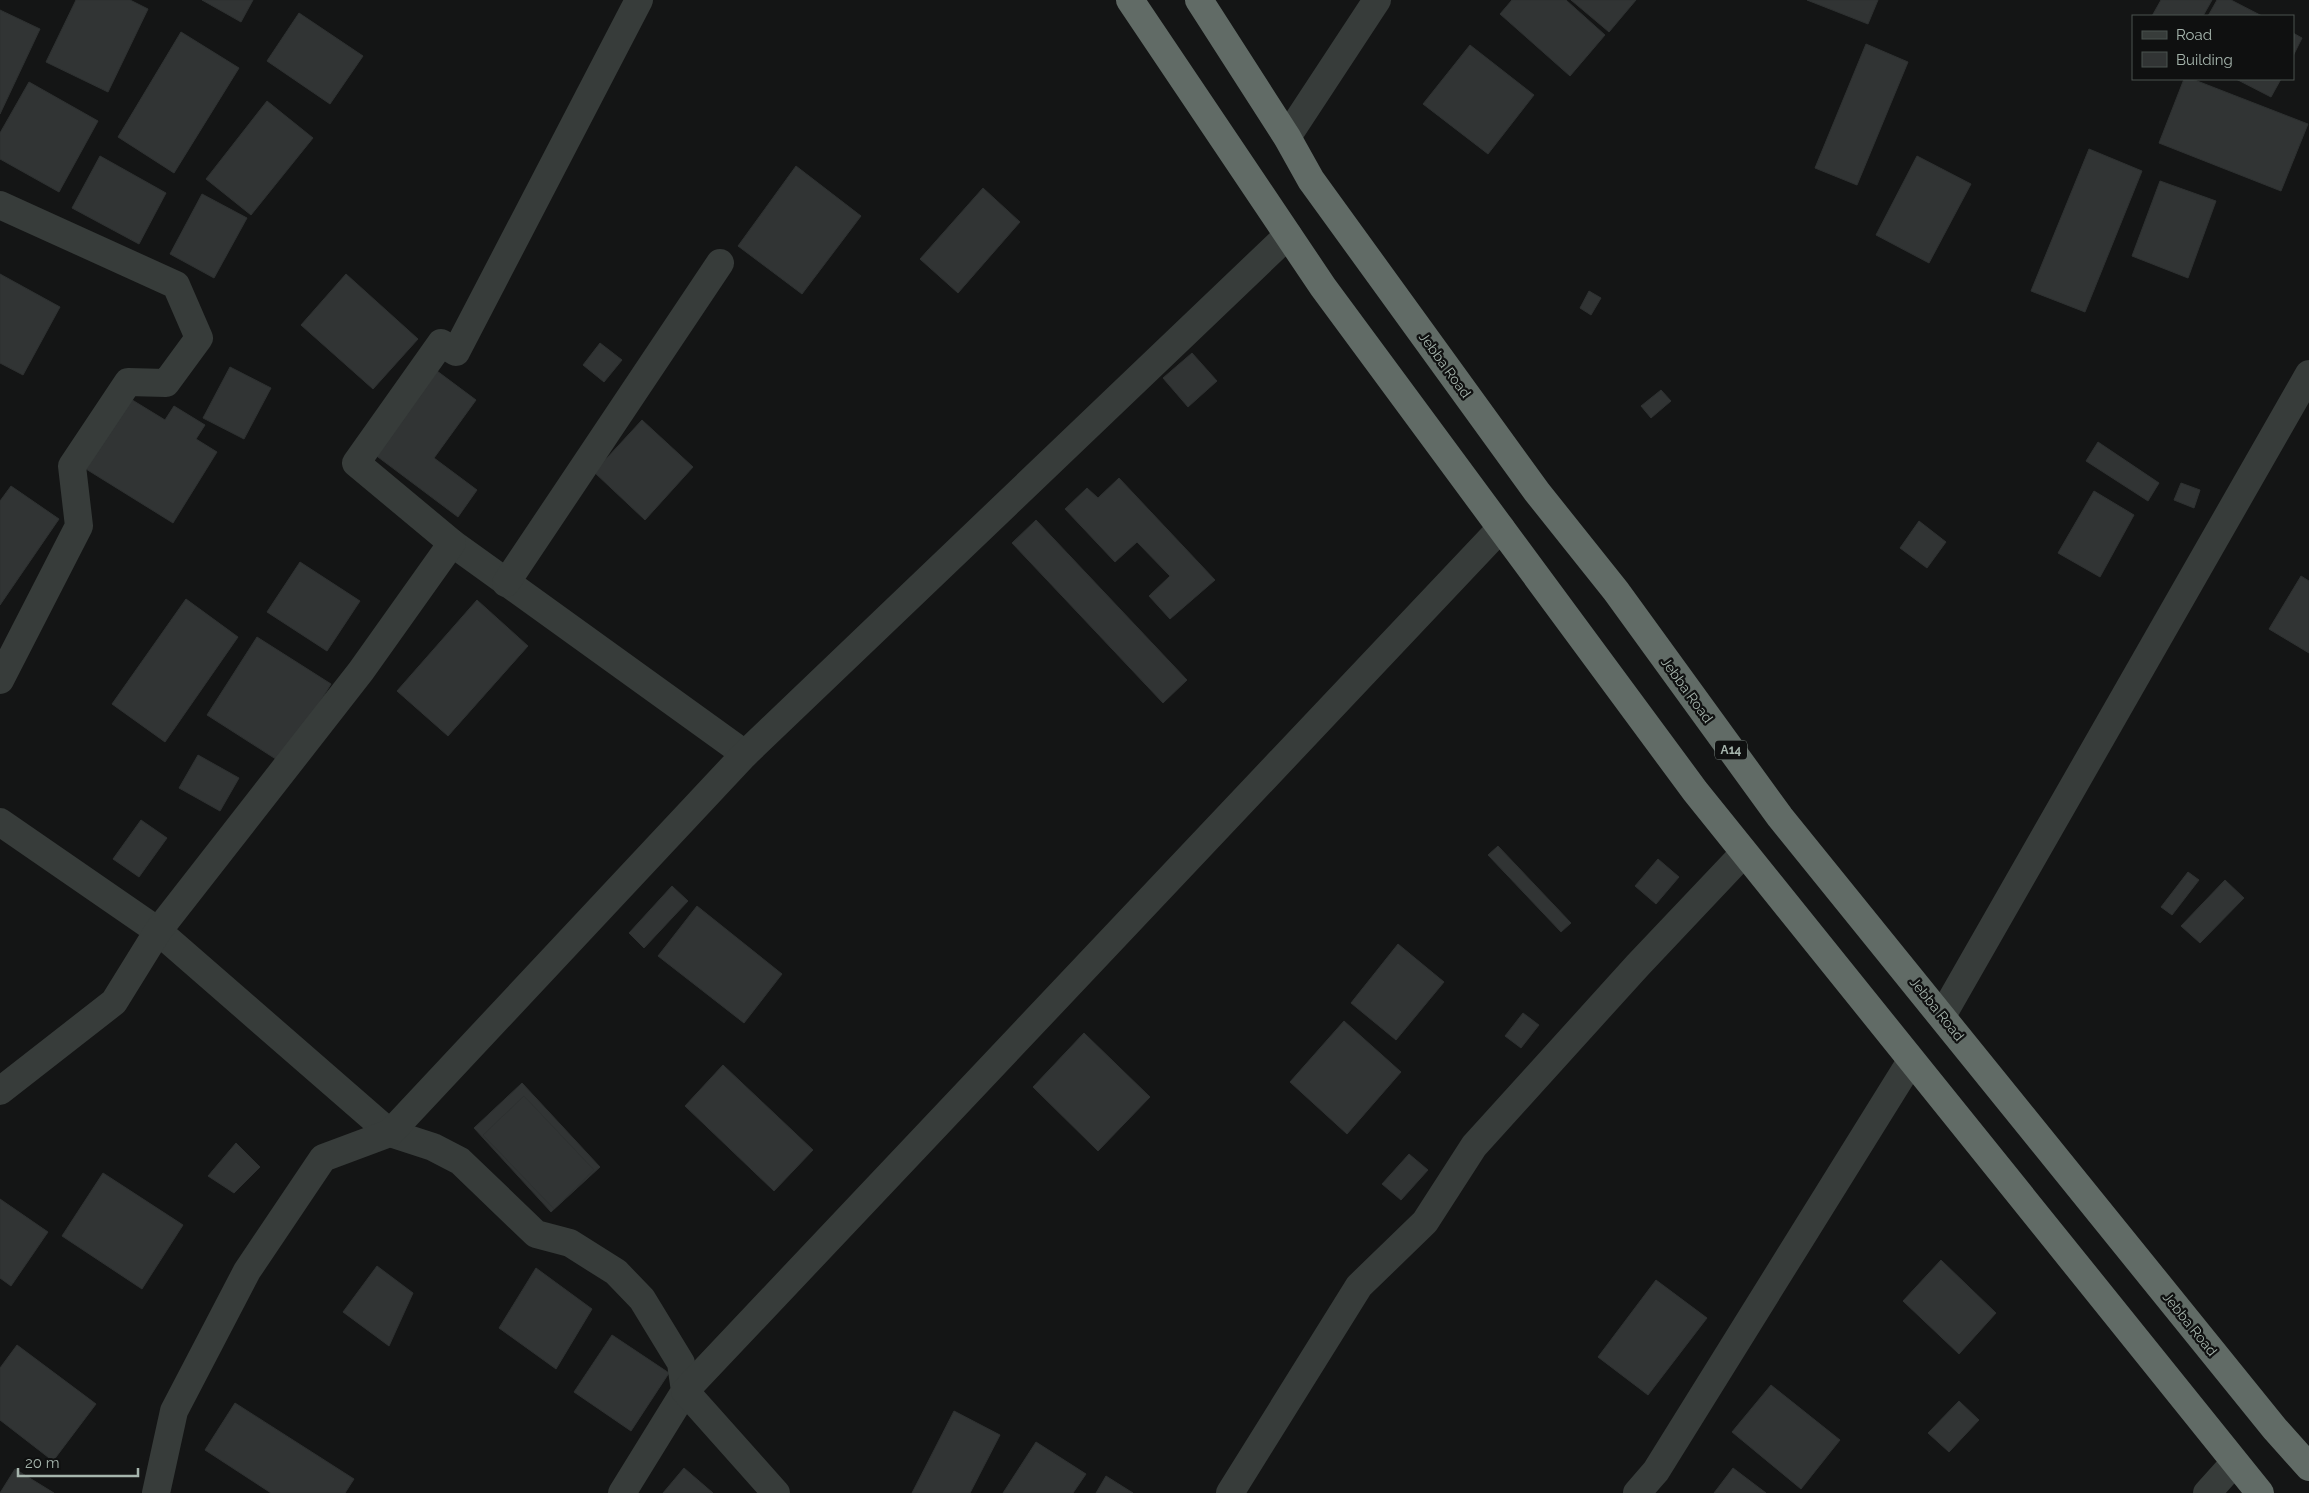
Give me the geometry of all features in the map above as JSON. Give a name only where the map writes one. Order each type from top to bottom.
[{"type":"highway","points":[[1130,0],[1323,287],[1694,791],[2260,1493]]},
{"type":"highway","name":"Jebba Road","points":[[1199,0],[1287,137],[1317,188],[1537,492],[1616,591],[1780,817],[2268,1421],[2309,1467]]},
{"type":"street","points":[[639,0],[456,352],[440,343],[356,463],[452,543],[745,754]]},
{"type":"street","points":[[1287,137],[1377,0]]},
{"type":"street","points":[[0,205],[176,285],[199,338],[166,383],[128,382],[108,408],[72,466],[80,526],[0,680]]},
{"type":"street","points":[[156,1493],[174,1411],[247,1271],[323,1158],[390,1133],[745,754],[1288,235]]},
{"type":"street","points":[[506,583],[720,263]]},
{"type":"street","points":[[1942,1016],[2309,374]]},
{"type":"street","points":[[622,1493],[684,1391],[1501,528]]},
{"type":"street","points":[[0,1091],[114,1002],[158,931],[361,671],[452,543]]},
{"type":"street","points":[[0,822],[158,931],[390,1133],[433,1147],[460,1162],[536,1234],[570,1244],[616,1272],[642,1299],[681,1363],[684,1391],[776,1493]]},
{"type":"street","points":[[1230,1493],[1359,1286],[1425,1222],[1474,1146],[1638,964],[1744,853]]},
{"type":"street","points":[[1637,1493],[1656,1472],[1911,1061]]},
{"type":"street","points":[[2207,1493],[2234,1463]]},
{"type":"building","points":[[76,0],[130,0],[148,9],[108,92],[46,62]]},
{"type":"building","points":[[202,0],[253,0],[241,22]]},
{"type":"building","points":[[1512,0],[1566,0],[1605,35],[1570,76],[1500,14]]},
{"type":"building","points":[[1571,0],[1636,0],[1609,32]]},
{"type":"building","points":[[1807,0],[1878,0],[1868,24]]},
{"type":"building","points":[[2161,0],[2212,0],[2204,15],[2153,15]]},
{"type":"building","points":[[2217,0],[2231,0],[2260,15],[2209,15]]},
{"type":"building","points":[[0,10],[40,29],[0,114]]},
{"type":"building","points":[[299,13],[363,56],[330,104],[267,61]]},
{"type":"building","points":[[181,32],[239,68],[174,173],[118,137]]},
{"type":"building","points":[[2294,34],[2302,38],[2294,54]]},
{"type":"building","points":[[1866,44],[1908,62],[1857,185],[1815,168]]},
{"type":"building","points":[[1470,45],[1534,95],[1488,154],[1423,104]]},
{"type":"building","points":[[2184,80],[2195,80],[2308,124],[2281,191],[2159,143]]},
{"type":"building","points":[[2238,80],[2280,80],[2271,97]]},
{"type":"building","points":[[29,82],[98,121],[59,192],[0,159],[0,133]]},
{"type":"building","points":[[267,101],[313,138],[251,215],[206,179]]},
{"type":"building","points":[[2089,149],[2142,171],[2085,312],[2031,291]]},
{"type":"building","points":[[100,156],[166,193],[139,244],[72,208]]},
{"type":"building","points":[[1917,156],[1971,184],[1929,263],[1876,235]]},
{"type":"building","points":[[796,166],[861,216],[802,294],[738,246]]},
{"type":"building","points":[[2160,181],[2216,201],[2188,278],[2132,256]]},
{"type":"building","points":[[983,188],[1020,222],[958,293],[920,259]]},
{"type":"building","points":[[202,194],[247,218],[214,278],[170,254]]},
{"type":"building","points":[[0,274],[60,307],[23,375],[0,363]]},
{"type":"building","points":[[346,274],[418,339],[373,389],[301,325]]},
{"type":"building","points":[[1589,291],[1601,298],[1591,315],[1580,308]]},
{"type":"building","points":[[600,343],[622,360],[604,382],[583,365]]},
{"type":"building","points":[[1192,353],[1217,381],[1188,407],[1163,378]]},
{"type":"building","points":[[230,367],[271,388],[244,439],[203,418]]},
{"type":"building","points":[[437,371],[476,400],[434,458],[477,490],[458,517],[374,454]]},
{"type":"building","points":[[1661,390],[1671,401],[1651,418],[1641,406]]},
{"type":"building","points":[[129,398],[165,420],[174,406],[205,425],[196,439],[217,452],[173,523],[86,469]]},
{"type":"building","points":[[642,420],[693,467],[645,520],[594,472]]},
{"type":"building","points":[[2098,442],[2159,483],[2148,501],[2086,461]]},
{"type":"building","points":[[1119,478],[1215,580],[1170,619],[1149,596],[1170,576],[1137,542],[1115,562],[1065,509],[1087,488],[1098,498]]},
{"type":"building","points":[[2181,483],[2200,490],[2194,508],[2174,500]]},
{"type":"building","points":[[11,486],[59,519],[0,605],[0,501]]},
{"type":"building","points":[[2094,491],[2134,515],[2100,577],[2058,553]]},
{"type":"building","points":[[1036,520],[1187,680],[1163,703],[1012,543]]},
{"type":"building","points":[[1919,521],[1946,542],[1927,568],[1900,548]]},
{"type":"building","points":[[300,562],[360,601],[327,651],[267,612]]},
{"type":"building","points":[[2301,576],[2309,581],[2309,653],[2269,629]]},
{"type":"building","points":[[186,599],[238,637],[165,742],[112,704]]},
{"type":"building","points":[[477,600],[528,646],[448,736],[397,691]]},
{"type":"building","points":[[257,637],[331,684],[282,763],[207,715]]},
{"type":"building","points":[[198,755],[239,778],[220,811],[179,788]]},
{"type":"building","points":[[141,820],[167,838],[139,877],[113,859]]},
{"type":"building","points":[[1498,846],[1571,923],[1561,932],[1488,855]]},
{"type":"building","points":[[1658,859],[1679,877],[1656,904],[1635,886]]},
{"type":"building","points":[[2188,872],[2199,880],[2172,915],[2161,907]]},
{"type":"building","points":[[2225,880],[2244,898],[2200,943],[2181,926]]},
{"type":"building","points":[[672,886],[688,901],[644,948],[629,933]]},
{"type":"building","points":[[697,906],[782,974],[744,1023],[658,956]]},
{"type":"building","points":[[1398,944],[1444,982],[1396,1040],[1351,1003]]},
{"type":"building","points":[[1523,1013],[1539,1025],[1521,1048],[1505,1036]]},
{"type":"building","points":[[1344,1021],[1401,1072],[1347,1134],[1290,1082]]},
{"type":"building","points":[[1084,1033],[1150,1097],[1098,1151],[1033,1087]]},
{"type":"building","points":[[723,1065],[813,1150],[774,1191],[685,1106]]},
{"type":"building","points":[[522,1083],[600,1167],[551,1212],[474,1128]]},
{"type":"building","points":[[524,1096],[594,1170],[554,1209],[483,1135]]},
{"type":"building","points":[[236,1143],[260,1167],[234,1193],[208,1176]]},
{"type":"building","points":[[1409,1154],[1428,1170],[1401,1200],[1382,1184]]},
{"type":"building","points":[[103,1173],[183,1225],[142,1289],[62,1236]]},
{"type":"building","points":[[0,1199],[48,1232],[11,1286],[0,1278]]},
{"type":"building","points":[[1941,1260],[1996,1313],[1959,1354],[1903,1301]]},
{"type":"building","points":[[377,1266],[413,1293],[389,1346],[343,1312]]},
{"type":"building","points":[[536,1268],[592,1309],[556,1369],[499,1328]]},
{"type":"building","points":[[1656,1280],[1707,1318],[1648,1395],[1598,1357]]},
{"type":"building","points":[[612,1335],[669,1373],[631,1431],[574,1392]]},
{"type":"building","points":[[17,1345],[96,1404],[53,1461],[0,1420],[0,1368]]},
{"type":"building","points":[[1771,1385],[1840,1440],[1801,1489],[1732,1432]]},
{"type":"building","points":[[1959,1401],[1979,1420],[1949,1452],[1928,1433]]},
{"type":"building","points":[[235,1403],[354,1479],[345,1493],[271,1493],[205,1450]]},
{"type":"building","points":[[954,1411],[1000,1435],[970,1493],[912,1493]]},
{"type":"building","points":[[1036,1442],[1086,1474],[1073,1493],[1003,1493]]},
{"type":"building","points":[[684,1468],[713,1493],[663,1493]]},
{"type":"building","points":[[1733,1468],[1766,1493],[1714,1493]]},
{"type":"building","points":[[15,1469],[54,1493],[0,1493]]},
{"type":"building","points":[[1106,1476],[1133,1493],[1096,1493]]}]
